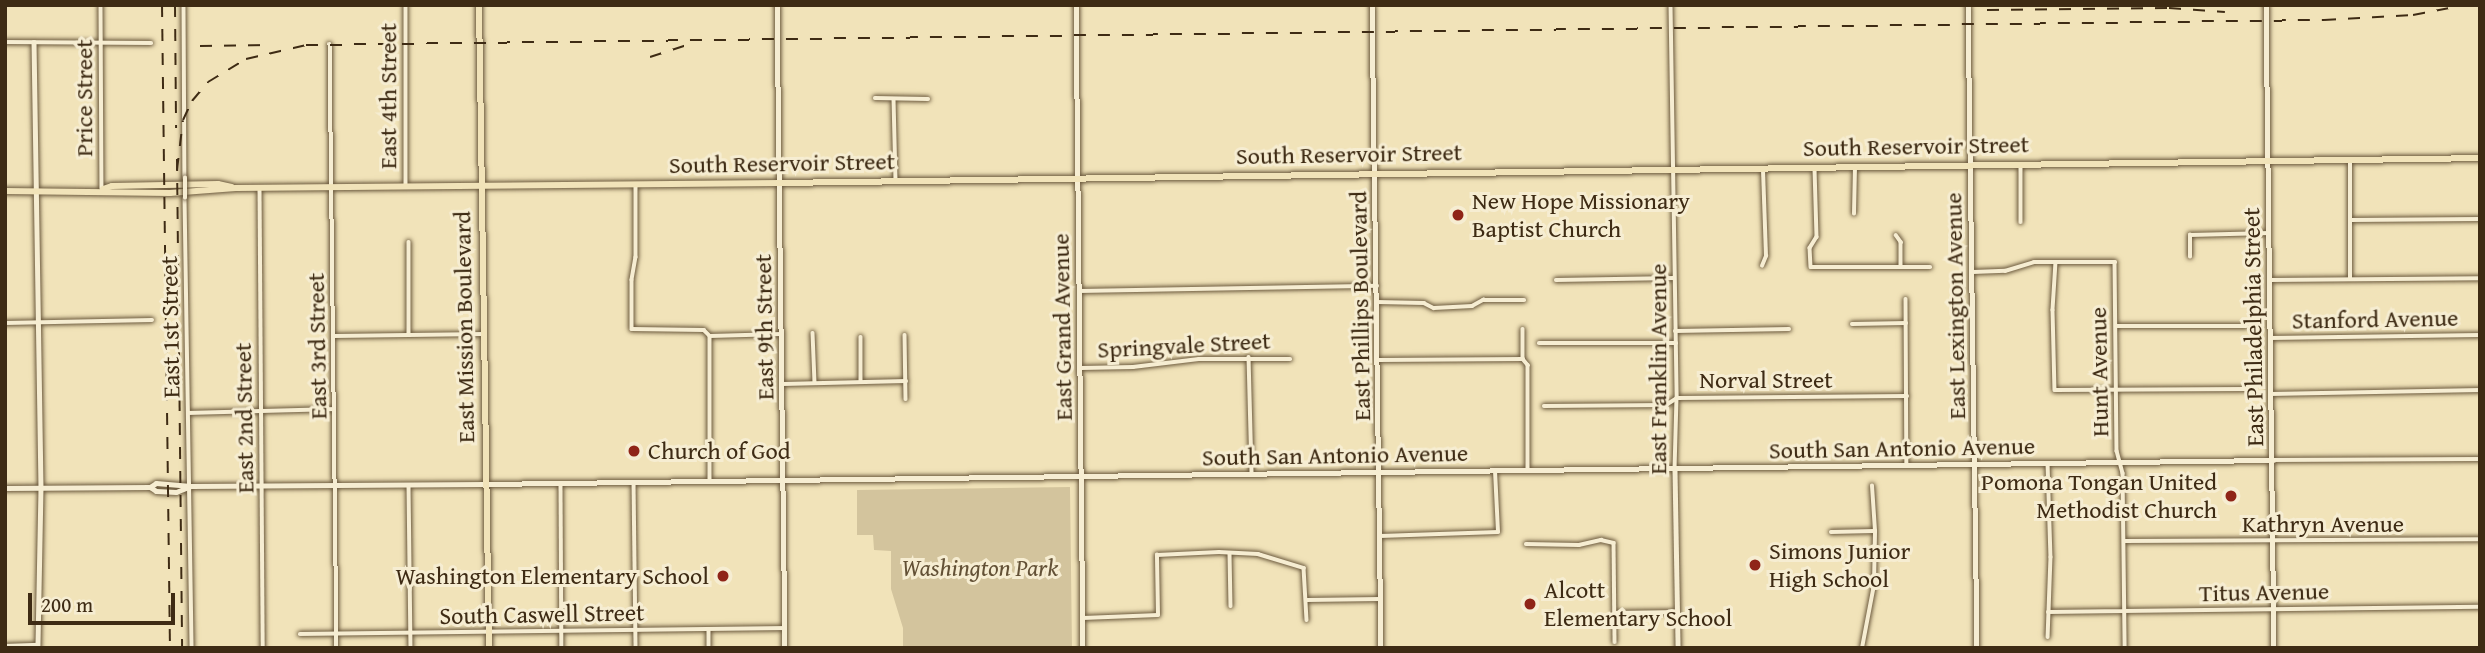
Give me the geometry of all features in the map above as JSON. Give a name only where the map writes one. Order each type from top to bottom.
[{"type":"main road","name":"East Mission Boulevard","points":[[479,5],[489,648]]},
{"type":"main road","name":"South Reservoir Street","points":[[102,190],[219,192],[236,188],[636,185],[1970,163],[2480,158]]},
{"type":"main road","points":[[5,191],[102,190],[112,186],[218,184],[236,188]]},
{"type":"main road","name":"South San Antonio Avenue","points":[[5,488],[150,487],[156,483],[191,486],[485,484]]},
{"type":"street","name":"Price Street","points":[[101,5],[102,190]]},
{"type":"street","name":"East 1st Street","points":[[184,5],[192,648]]},
{"type":"street","name":"East 4th Street","points":[[405,5],[406,186]]},
{"type":"street","name":"East 9th Street","points":[[777,5],[785,648]]},
{"type":"street","name":"East Grand Avenue","points":[[1076,5],[1083,648]]},
{"type":"street","name":"East Phillips Boulevard","points":[[1372,5],[1381,648]]},
{"type":"street","name":"East Franklin Avenue","points":[[1671,5],[1675,169],[1678,648]]},
{"type":"street","name":"East Lexington Avenue","points":[[1968,5],[1976,648]]},
{"type":"street","name":"East Philadelphia Street","points":[[2266,5],[2274,648]]},
{"type":"street","points":[[5,42],[151,43]]},
{"type":"street","points":[[5,646],[38,646],[41,488],[34,42]]},
{"type":"street","name":"East 3rd Street","points":[[330,44],[337,648]]},
{"type":"street","points":[[874,98],[928,99]]},
{"type":"street","points":[[894,99],[896,181]]},
{"type":"street","points":[[2350,160],[2350,279]]},
{"type":"street","points":[[2021,163],[2021,222]]},
{"type":"street","points":[[1815,166],[1817,237],[1810,248],[1811,267],[1930,267]]},
{"type":"street","points":[[1854,214],[1855,166]]},
{"type":"street","points":[[1762,266],[1766,256],[1763,167]]},
{"type":"street","points":[[636,185],[632,329],[704,330],[710,336],[710,481]]},
{"type":"street","name":"East 2nd Street","points":[[260,188],[263,648]]},
{"type":"street","points":[[2350,220],[2480,219]]},
{"type":"street","points":[[2190,257],[2190,235],[2269,233]]},
{"type":"street","points":[[1896,235],[1900,242],[1901,266]]},
{"type":"street","points":[[409,242],[409,335]]},
{"type":"street","points":[[1973,272],[2005,271],[2034,261],[2056,262],[2053,310],[2055,390],[2246,389]]},
{"type":"street","name":"Hunt Avenue","points":[[2056,262],[2115,262],[2117,452],[2121,462],[2125,648]]},
{"type":"street","points":[[1556,280],[1674,278]]},
{"type":"street","points":[[2269,281],[2480,278]]},
{"type":"street","points":[[1079,291],[1377,286]]},
{"type":"street","points":[[1906,299],[1907,465]]},
{"type":"street","points":[[1377,302],[1424,303],[1434,308],[1472,306],[1483,300],[1524,300]]},
{"type":"street","points":[[5,323],[152,320]]},
{"type":"street","points":[[1852,324],[1906,323]]},
{"type":"street","points":[[2116,326],[2246,326]]},
{"type":"street","points":[[1523,329],[1524,359],[1528,365],[1528,469]]},
{"type":"street","points":[[1675,331],[1789,329]]},
{"type":"street","points":[[334,336],[483,334]]},
{"type":"street","points":[[710,336],[781,334]]},
{"type":"street","points":[[813,334],[815,382]]},
{"type":"street","points":[[905,335],[906,399]]},
{"type":"street","name":"Stanford Avenue","points":[[2270,338],[2480,335]]},
{"type":"street","points":[[860,337],[861,381]]},
{"type":"street","points":[[1539,343],[1676,343]]},
{"type":"street","points":[[1249,356],[1252,474]]},
{"type":"street","name":"Springvale Street","points":[[1081,368],[1133,367],[1249,356],[1290,359]]},
{"type":"street","points":[[1378,360],[1524,359]]},
{"type":"street","points":[[783,384],[906,381]]},
{"type":"street","points":[[2270,394],[2480,390]]},
{"type":"street","name":"Norval Street","points":[[1544,406],[1666,405],[1677,398],[1906,396]]},
{"type":"street","points":[[189,413],[335,409]]},
{"type":"street","name":"South San Antonio Avenue","points":[[485,484],[2480,458]]},
{"type":"street","points":[[2048,463],[2048,637]]},
{"type":"street","points":[[1380,536],[1498,532],[1495,471]]},
{"type":"street","points":[[634,482],[636,648]]},
{"type":"street","points":[[561,484],[562,648]]},
{"type":"street","points":[[409,485],[411,648]]},
{"type":"street","points":[[1863,648],[1874,585],[1872,486]]},
{"type":"street","points":[[1831,532],[1875,531]]},
{"type":"street","points":[[1526,544],[1578,545],[1601,540],[1614,543],[1615,642]]},
{"type":"street","name":"Kathryn Avenue","points":[[2124,541],[2480,540]]},
{"type":"street","points":[[1230,554],[1231,606]]},
{"type":"street","points":[[1083,618],[1158,615],[1157,555],[1258,554],[1304,568],[1307,620]]},
{"type":"street","points":[[1307,600],[1380,599]]},
{"type":"street","name":"Titus Avenue","points":[[2048,612],[2480,607]]},
{"type":"street","points":[[1615,613],[1678,612]]},
{"type":"street","name":"South Caswell Street","points":[[300,634],[785,628]]},
{"type":"street","points":[[709,630],[709,648]]},
{"type":"green space","name":"Washington Park","points":[[1070,487],[1072,648],[903,648],[903,628],[891,589],[891,551],[874,550],[873,535],[857,535],[857,490]]},
{"type":"railway","points":[[162,5],[170,648]]},
{"type":"railway","points":[[175,5],[176,128]]},
{"type":"railway","points":[[177,170],[183,120],[192,101],[208,82],[246,59],[306,45],[2324,20],[2413,15],[2465,5]]},
{"type":"railway","points":[[1987,10],[2169,8],[2225,12]]},
{"type":"railway","points":[[200,46],[270,45]]},
{"type":"railway","points":[[650,57],[686,45]]},
{"type":"railway","points":[[177,159],[182,648]]},
{"type":"place","name":"New Hope Missionary Baptist Church","points":[[1458,215]]},
{"type":"place","name":"Church of God","points":[[634,451]]},
{"type":"place","name":"Pomona Tongan United Methodist Church","points":[[2231,496]]},
{"type":"place","name":"Simons Junior High School","points":[[1755,565]]},
{"type":"place","name":"Washington Elementary School","points":[[723,576]]},
{"type":"place","name":"Alcott Elementary School","points":[[1530,604]]}]
